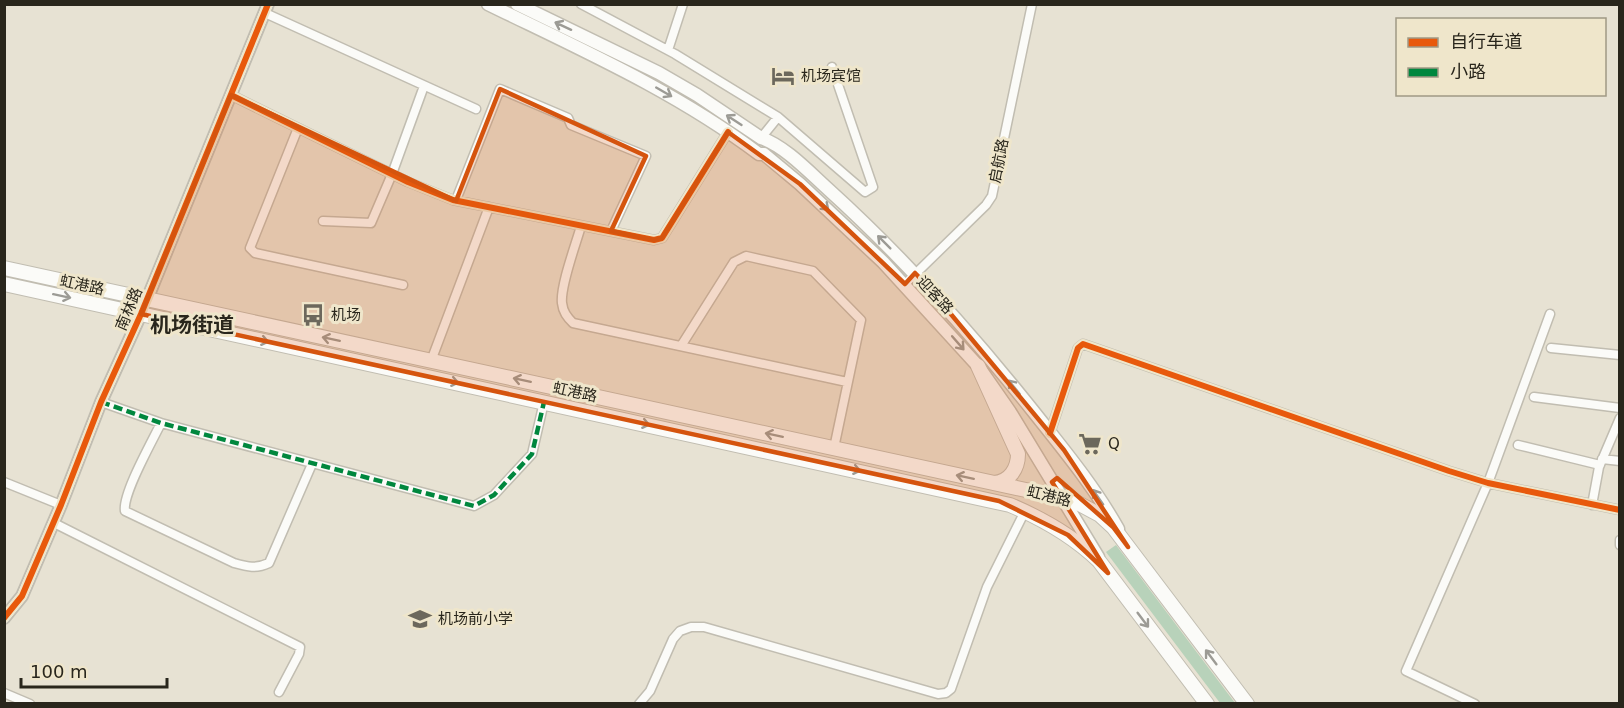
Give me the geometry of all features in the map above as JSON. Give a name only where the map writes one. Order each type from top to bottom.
[{"type":"highway","name":"虹港路","points":[[4,268],[1072,500],[1100,516],[1113,527],[1128,547]]},
{"type":"highway","name":"虹港路","points":[[4,284],[999,501],[1025,511],[1084,546],[1108,573]]},
{"type":"highway","points":[[978,366],[1018,454],[1016,469],[1011,475],[1000,483],[992,483]]},
{"type":"highway","name":"迎客路","points":[[1128,547],[1247,704]]},
{"type":"highway","name":"迎客路","points":[[1108,573],[1207,704]]},
{"type":"main road","name":"迎客路","points":[[488,4],[667,93],[759,154],[764,154],[800,184],[904,284],[978,366],[1010,412],[1108,573]]},
{"type":"main road","name":"迎客路","points":[[517,4],[659,73],[697,95],[761,138],[772,142],[853,211],[958,320],[1102,501],[1128,547]]},
{"type":"street","points":[[581,4],[668,50],[778,117],[865,192],[873,187],[832,66]]},
{"type":"street","points":[[668,50],[682,4]]},
{"type":"street","name":"启航路","points":[[904,284],[986,205],[992,196],[1032,4]]},
{"type":"street","points":[[267,9],[476,109]]},
{"type":"street","name":"南林路","points":[[4,618],[22,596],[54,523],[101,402],[141,314],[267,9]]},
{"type":"street","points":[[323,221],[371,223],[392,174],[424,86]]},
{"type":"street","points":[[456,200],[500,89],[568,118],[572,124],[646,156],[611,231]]},
{"type":"street","points":[[231,96],[392,174],[456,200],[654,240],[662,238],[728,132]]},
{"type":"street","points":[[761,138],[778,117]]},
{"type":"street","points":[[298,128],[250,248],[255,253],[403,285]]},
{"type":"street","points":[[431,361],[489,207]]},
{"type":"street","points":[[582,226],[563,290],[562,302],[565,315],[573,323],[847,382]]},
{"type":"street","points":[[681,346],[734,262],[746,256],[813,271],[861,320],[834,448]]},
{"type":"street","points":[[1475,704],[1406,671],[1488,483],[1550,314]]},
{"type":"street","points":[[1050,433],[1078,348],[1083,344],[1449,471],[1488,483],[1620,510]]},
{"type":"street","points":[[1551,348],[1620,355]]},
{"type":"street","points":[[1534,397],[1620,408]]},
{"type":"street","points":[[101,402],[161,423],[474,506],[494,495],[532,454],[544,402]]},
{"type":"street","points":[[1592,505],[1601,462],[1620,418]]},
{"type":"street","points":[[161,423],[130,489],[124,504],[125,511],[246,567],[258,568],[269,563],[312,464]]},
{"type":"street","points":[[1518,445],[1601,462],[1620,461]]},
{"type":"street","points":[[4,482],[61,505]]},
{"type":"street","points":[[639,704],[650,691],[673,639],[681,631],[691,627],[704,627],[938,694],[946,693],[951,688],[987,587],[1025,511]]},
{"type":"street","points":[[54,523],[300,647],[299,654],[279,692]]},
{"type":"street","points":[[1620,540],[1620,545]]},
{"type":"street","points":[[4,693],[30,704]]},
{"type":"highlighted area","points":[[500,89],[646,156],[611,231],[654,240],[662,238],[728,132],[800,184],[905,284],[915,273],[925,283],[1064,450],[1128,547],[1113,527],[1057,478],[1052,482],[1108,573],[1068,535],[999,501],[141,314],[231,95],[456,201]]},
{"type":"green space","points":[[1116,545],[1235,703],[1220,703],[1106,552]]},
{"type":"marked path","points":[[101,402],[161,423],[474,506],[494,495],[532,454],[544,402]]},
{"type":"cycle path","points":[[4,618],[22,596],[268,4]]},
{"type":"cycle path","points":[[231,95],[408,182],[453,200],[654,240],[662,238],[728,132]]},
{"type":"cycle path","points":[[1050,433],[1078,348],[1083,344],[1449,471],[1488,483],[1620,510]]},
{"type":"place","name":"机场宾馆","points":[[783,76]]},
{"type":"place","name":"机场","points":[[313,315]]},
{"type":"place","name":"Q","points":[[1090,444]]},
{"type":"place","name":"机场前小学","points":[[420,619]]},
{"type":"district","name":"机场街道","points":[[192,325]]}]
